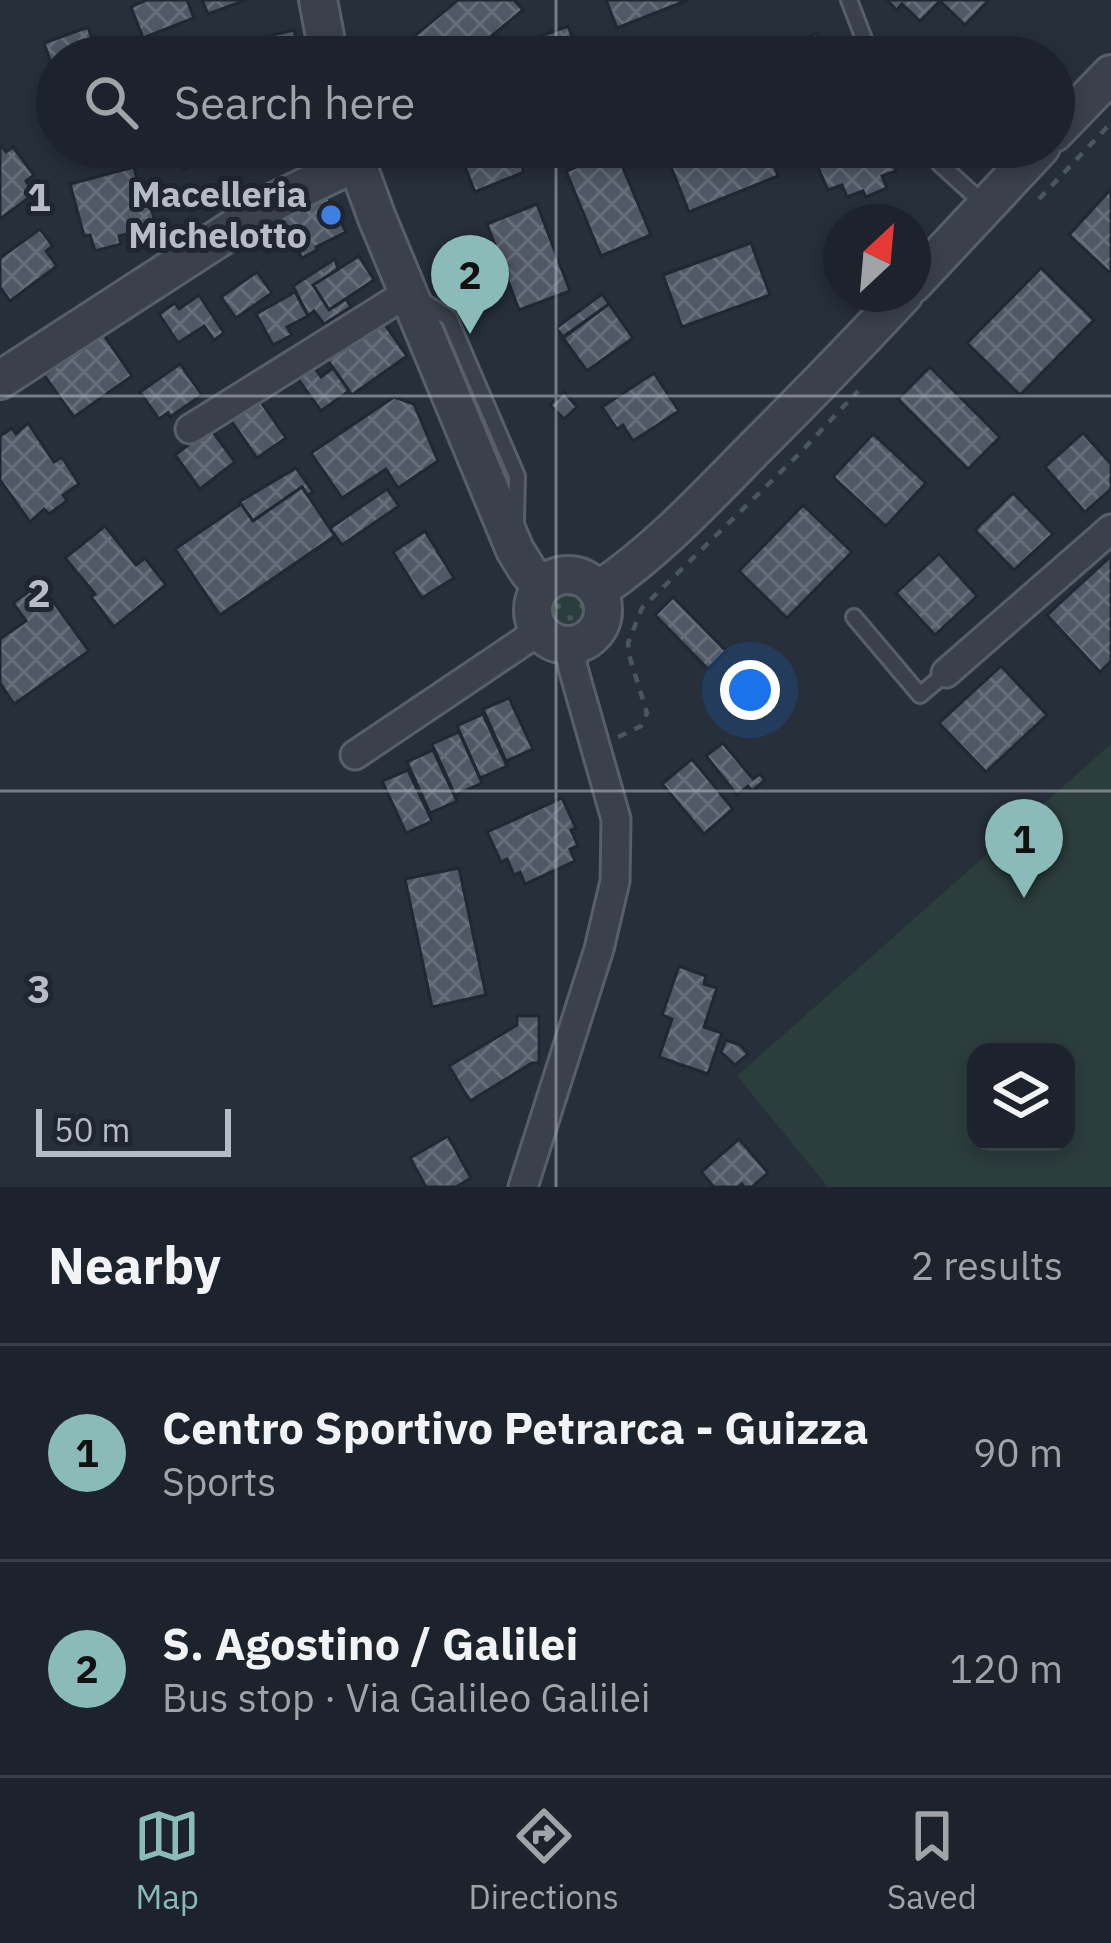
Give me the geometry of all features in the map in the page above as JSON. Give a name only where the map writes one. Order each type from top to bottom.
[{"type":"street","points":[[318,0],[324,36]]},
{"type":"street","points":[[1075,111],[1111,74]]},
{"type":"street","points":[[0,380],[331,168]]},
{"type":"street","points":[[358,168],[515,550],[540,585]]},
{"type":"street","points":[[931,264],[1021,168]]},
{"type":"street","points":[[190,429],[409,292]]},
{"type":"street","points":[[599,590],[688,517],[887,312]]},
{"type":"street","points":[[946,674],[1111,529]]},
{"type":"street","points":[[355,755],[555,638],[589,640],[603,619],[599,590],[582,577],[556,576],[540,585],[533,601],[532,611],[555,638],[573,668],[616,819],[615,880],[599,949],[523,1187]]},
{"type":"lane","points":[[849,0],[864,36]]},
{"type":"lane","points":[[944,168],[985,205]]},
{"type":"lane","points":[[854,617],[920,695],[946,674]]},
{"type":"path","points":[[613,739],[641,726],[647,713],[628,643],[642,608],[668,582]]},
{"type":"shaded area","points":[[568,593],[580,598],[585,610],[580,622],[568,627],[556,622],[551,610],[556,598]]},
{"type":"shaded area","points":[[1111,744],[1111,1187],[828,1187],[737,1076]]},
{"type":"building","points":[[147,0],[187,0],[194,18],[142,36],[131,7]]},
{"type":"building","points":[[202,0],[246,0],[208,14]]},
{"type":"building","points":[[458,0],[514,0],[523,10],[491,36],[414,36]]},
{"type":"building","points":[[606,0],[688,0],[617,28]]},
{"type":"building","points":[[887,0],[988,1],[965,25],[940,1],[920,21],[902,4],[897,10]]},
{"type":"building","points":[[568,26],[572,36],[541,36]]},
{"type":"building","points":[[88,27],[91,36],[63,36]]},
{"type":"building","points":[[0,144],[6,152],[13,147],[34,175],[26,181],[35,193],[0,219]]},
{"type":"building","points":[[134,168],[141,198],[148,196],[155,222],[119,236],[121,244],[95,251],[90,235],[84,236],[70,184]]},
{"type":"building","points":[[465,168],[522,168],[524,172],[475,192]]},
{"type":"building","points":[[623,168],[651,235],[601,256],[566,171]]},
{"type":"building","points":[[671,168],[775,168],[778,176],[689,212]]},
{"type":"building","points":[[818,168],[896,171],[882,176],[887,188],[866,197],[863,191],[847,197],[842,185],[828,190]]},
{"type":"building","points":[[1111,189],[1111,270],[1109,272],[1069,235]]},
{"type":"building","points":[[326,193],[346,232],[302,258],[293,240],[267,253],[255,228]]},
{"type":"building","points":[[537,204],[570,291],[519,310],[487,224]]},
{"type":"building","points":[[40,229],[53,246],[46,251],[57,266],[10,301],[0,287],[0,258]]},
{"type":"building","points":[[751,243],[770,295],[682,327],[663,275]]},
{"type":"building","points":[[359,256],[374,280],[329,310],[313,285]]},
{"type":"building","points":[[335,259],[338,269],[313,285],[329,310],[346,299],[351,307],[324,324],[314,311],[308,316],[293,286]]},
{"type":"building","points":[[1041,268],[1094,320],[1020,395],[967,343]]},
{"type":"building","points":[[257,272],[272,293],[236,318],[221,297]]},
{"type":"building","points":[[295,292],[308,316],[287,327],[292,335],[273,345],[256,314]]},
{"type":"building","points":[[602,294],[609,304],[563,337],[556,328]]},
{"type":"building","points":[[199,295],[224,333],[214,340],[204,326],[178,343],[159,314],[175,303],[179,309]]},
{"type":"building","points":[[609,304],[633,338],[587,371],[563,338]]},
{"type":"building","points":[[381,319],[407,356],[352,395],[326,358]]},
{"type":"building","points":[[103,334],[132,376],[74,417],[44,375]]},
{"type":"building","points":[[180,364],[202,395],[170,417],[168,413],[159,419],[140,392]]},
{"type":"building","points":[[313,365],[321,377],[333,368],[349,391],[321,411],[296,376]]},
{"type":"building","points":[[930,367],[1000,437],[968,469],[898,399]]},
{"type":"building","points":[[654,373],[679,411],[633,441],[623,425],[617,429],[602,407]]},
{"type":"building","points":[[564,392],[577,407],[564,419],[550,405]]},
{"type":"building","points":[[394,397],[414,404],[438,461],[398,488],[386,469],[342,498],[311,453]]},
{"type":"building","points":[[259,399],[286,438],[257,458],[230,419]]},
{"type":"building","points":[[28,423],[54,462],[62,457],[79,484],[63,495],[67,501],[49,514],[44,509],[30,522],[0,480],[0,436],[12,428],[16,434]]},
{"type":"building","points":[[210,428],[235,462],[200,489],[175,455]]},
{"type":"building","points":[[1083,433],[1111,464],[1111,489],[1085,512],[1045,467]]},
{"type":"building","points":[[873,434],[926,483],[886,526],[833,477]]},
{"type":"building","points":[[296,468],[313,492],[307,496],[302,487],[253,521],[239,502]]},
{"type":"building","points":[[302,487],[335,536],[220,615],[175,549],[241,504],[253,521]]},
{"type":"building","points":[[387,489],[399,506],[342,545],[330,528]]},
{"type":"building","points":[[1013,493],[1053,534],[1014,570],[975,530]]},
{"type":"building","points":[[803,505],[852,552],[787,618],[739,571]]},
{"type":"building","points":[[105,526],[136,565],[145,558],[166,585],[114,627],[91,597],[95,594],[65,558]]},
{"type":"building","points":[[425,531],[454,578],[422,598],[393,552]]},
{"type":"building","points":[[939,554],[977,596],[935,635],[896,593]]},
{"type":"building","points":[[1111,556],[1111,661],[1100,672],[1047,615]]},
{"type":"building","points":[[40,583],[89,651],[14,704],[0,683],[0,639],[26,621],[13,603]]},
{"type":"building","points":[[673,597],[726,651],[708,669],[655,615]]},
{"type":"building","points":[[1001,666],[1047,715],[986,772],[939,723]]},
{"type":"building","points":[[509,698],[533,749],[506,761],[483,709]]},
{"type":"building","points":[[483,714],[507,766],[480,778],[457,726]]},
{"type":"building","points":[[459,732],[482,783],[455,795],[432,744]]},
{"type":"building","points":[[723,743],[753,779],[760,774],[765,780],[752,791],[748,786],[737,795],[706,756]]},
{"type":"building","points":[[433,750],[457,801],[430,813],[407,762]]},
{"type":"building","points":[[692,759],[733,809],[704,834],[662,784]]},
{"type":"building","points":[[408,770],[432,821],[406,833],[382,781]]},
{"type":"building","points":[[562,798],[576,828],[571,830],[578,846],[570,849],[575,861],[525,884],[520,872],[514,875],[507,859],[501,862],[487,832]]},
{"type":"building","points":[[459,868],[486,995],[432,1007],[405,879]]},
{"type":"building","points":[[679,966],[706,976],[704,984],[717,988],[704,1027],[722,1033],[708,1074],[659,1057],[672,1019],[662,1015]]},
{"type":"building","points":[[517,1016],[539,1016],[539,1063],[470,1101],[449,1066],[517,1025]]},
{"type":"building","points":[[726,1040],[748,1054],[735,1065],[721,1052]]},
{"type":"building","points":[[448,1136],[471,1178],[456,1187],[426,1187],[410,1158]]},
{"type":"building","points":[[739,1139],[768,1173],[752,1187],[714,1187],[701,1172]]},
{"type":"place","name":"Macelleria Michelotto","points":[[331,215]]},
{"type":"place","name":"S. Agostino / Galilei","points":[[470,334]]},
{"type":"place","name":"Centro Sportivo Petrarca - Guizza","points":[[1024,898]]}]
